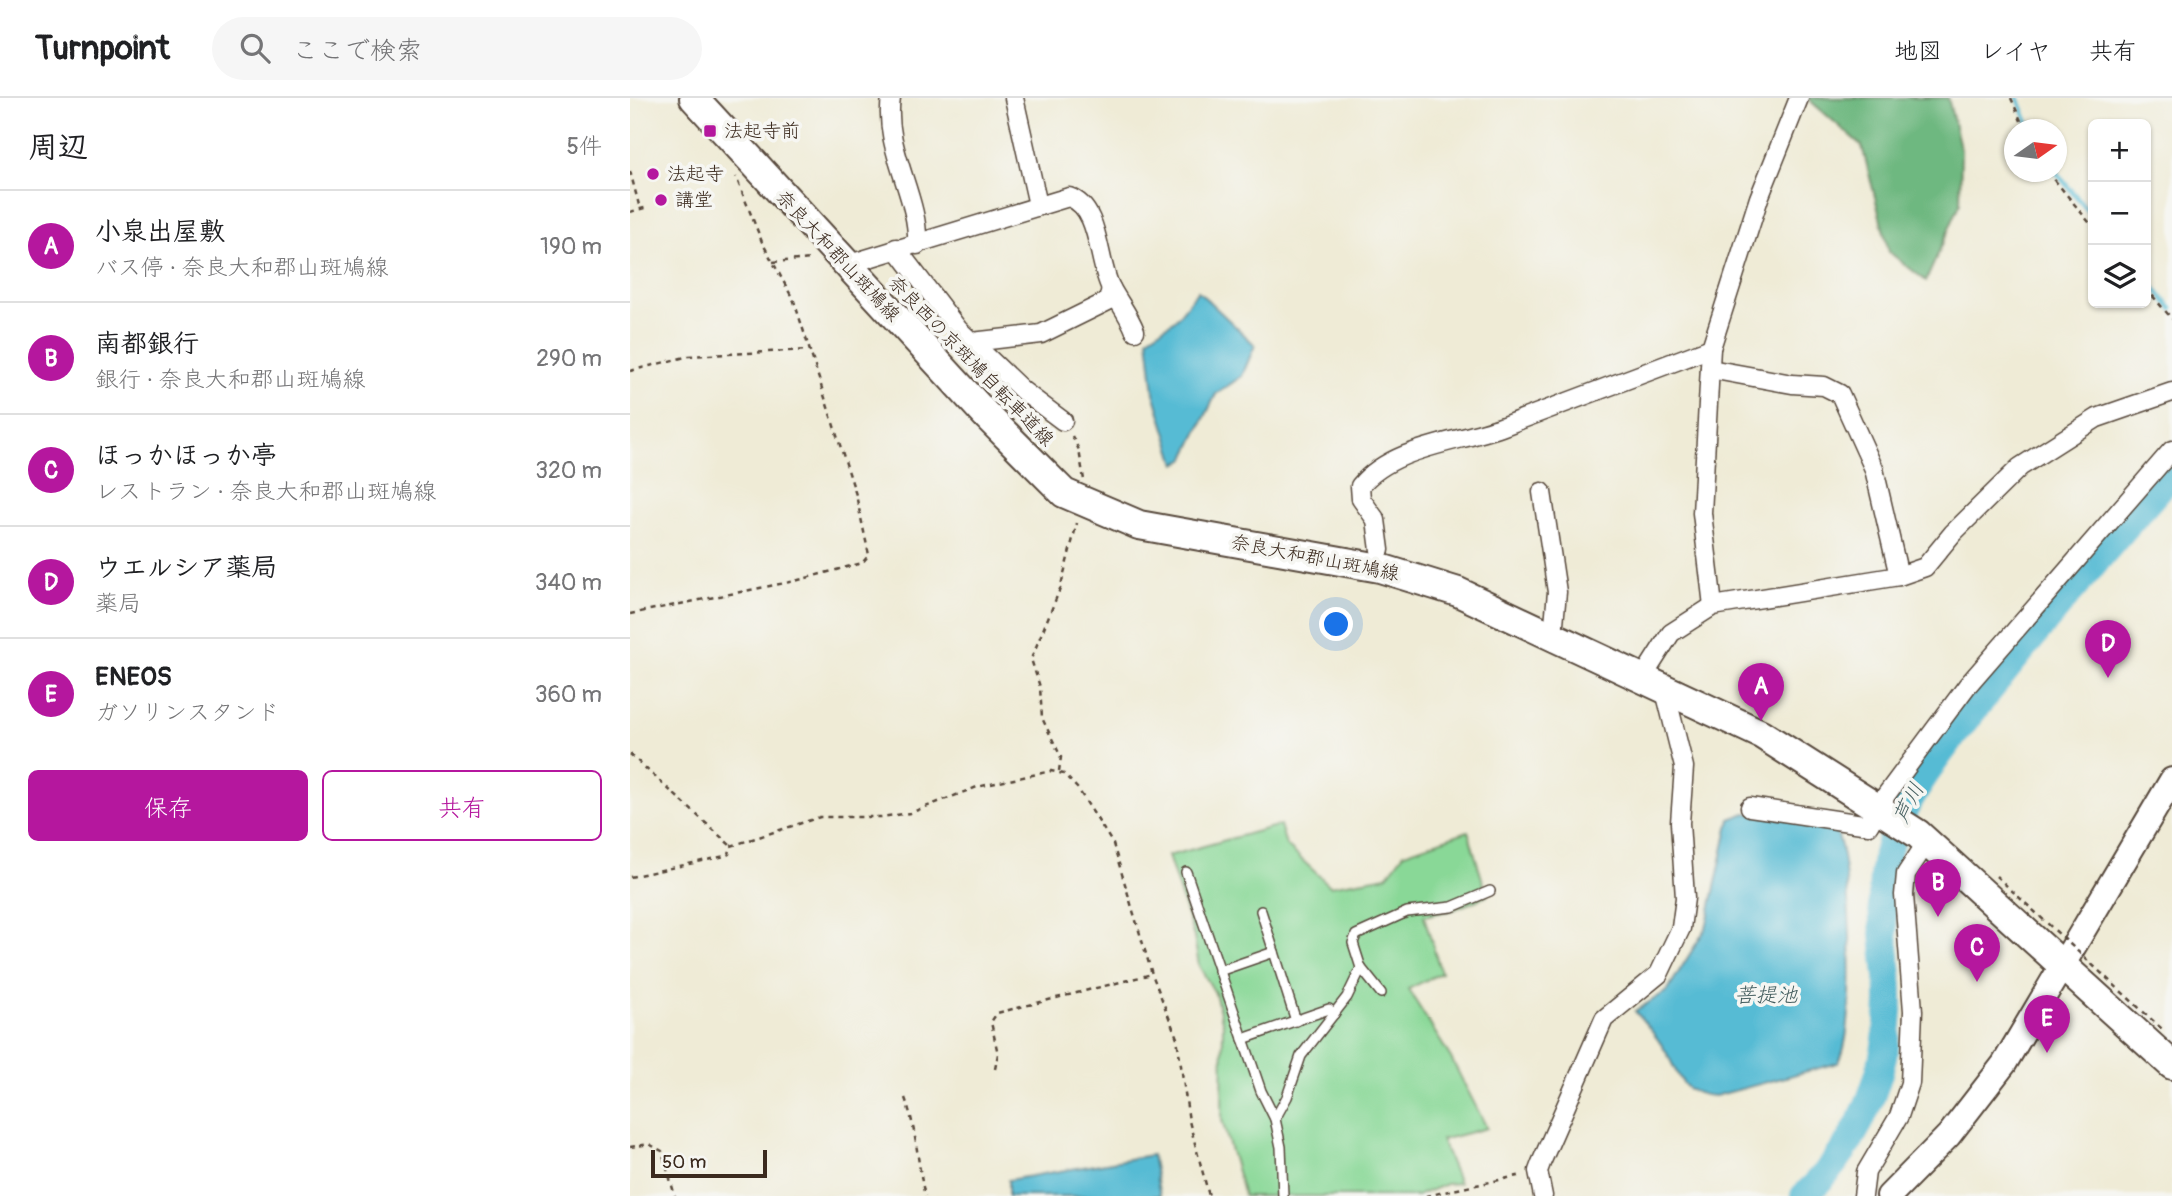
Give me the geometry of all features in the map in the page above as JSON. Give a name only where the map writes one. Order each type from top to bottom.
[{"type":"main road","name":"奈良大和郡山斑鳩線","points":[[694,98],[835,261],[1064,493],[1139,525],[1380,568],[1458,592],[1553,634],[1761,734],[1883,810],[1922,838],[2172,1065]]},
{"type":"street","points":[[891,98],[892,137],[916,228],[917,245]]},
{"type":"street","points":[[1014,98],[1038,205]]},
{"type":"street","points":[[1713,606],[1702,513],[1711,348],[1759,198],[1799,98]]},
{"type":"street","points":[[835,261],[917,245],[1064,197],[1081,204],[1089,216],[1111,288],[1122,302],[1135,331]]},
{"type":"street","points":[[896,248],[946,316],[1023,391],[1063,421]]},
{"type":"street","points":[[972,342],[1041,334],[1108,301],[1111,288]]},
{"type":"street","points":[[1381,550],[1376,520],[1361,499],[1360,486],[1372,472],[1420,451],[1497,429],[1711,348]]},
{"type":"street","points":[[1710,369],[1792,384],[1824,386],[1840,394],[1874,470],[1899,576]]},
{"type":"street","points":[[1543,1196],[1538,1171],[1604,1019],[1660,974],[1681,928],[1685,898],[1680,823],[1684,767],[1653,682],[1671,633],[1713,606],[1899,576],[1925,566],[1953,533],[2020,467],[2097,418],[2172,392]]},
{"type":"street","points":[[1750,807],[1869,825],[1883,810],[1967,686],[2172,450]]},
{"type":"street","points":[[1542,492],[1558,592],[1553,634]]},
{"type":"street","points":[[1896,1193],[1971,1109],[2004,1063],[2172,780]]},
{"type":"street","points":[[1863,1196],[1866,1171],[1899,1116],[1910,1083],[1913,1011],[1904,895],[1906,874],[1922,838]]},
{"type":"lane","points":[[1186,872],[1243,1039],[1275,1119],[1283,1196]]},
{"type":"lane","points":[[1381,993],[1361,968],[1353,943],[1356,935],[1407,912],[1452,907],[1490,891]]},
{"type":"lane","points":[[1261,911],[1296,1021]]},
{"type":"lane","points":[[1219,971],[1274,952]]},
{"type":"lane","points":[[1275,1119],[1287,1097],[1301,1056],[1347,997],[1361,968]]},
{"type":"lane","points":[[1243,1039],[1329,1009],[1334,1014]]},
{"type":"path","points":[[2011,98],[2020,119]]},
{"type":"path","points":[[630,614],[795,581],[866,559],[869,548],[856,495],[794,301],[739,189],[733,167]]},
{"type":"path","points":[[630,171],[640,209]]},
{"type":"path","points":[[2057,182],[2088,221]]},
{"type":"path","points":[[630,212],[648,207]]},
{"type":"path","points":[[773,262],[835,261]]},
{"type":"path","points":[[2151,294],[2172,319]]},
{"type":"path","points":[[630,371],[689,356],[808,349]]},
{"type":"path","points":[[1063,421],[1079,450],[1084,481]]},
{"type":"path","points":[[1059,771],[1061,757],[1042,718],[1040,687],[1031,659],[1060,589],[1077,520]]},
{"type":"path","points":[[630,754],[731,846]]},
{"type":"path","points":[[731,846],[820,817],[894,816],[932,805],[976,787],[1059,771]]},
{"type":"path","points":[[1059,771],[1078,789],[1113,844],[1152,974],[1177,1038],[1189,1121],[1209,1196]]},
{"type":"path","points":[[630,877],[725,856],[729,854],[731,846]]},
{"type":"path","points":[[1996,876],[2162,1029]]},
{"type":"path","points":[[995,1069],[998,1054],[991,1022],[998,1013],[1152,974]]},
{"type":"path","points":[[905,1098],[919,1146],[925,1196]]},
{"type":"path","points":[[630,1147],[649,1144],[662,1150],[675,1196]]},
{"type":"path","points":[[1426,1196],[1538,1171]]},
{"type":"green space","points":[[1807,98],[1948,98],[1961,151],[1960,204],[1926,281],[1889,252],[1862,146]]},
{"type":"green space","points":[[1280,825],[1286,845],[1330,886],[1387,876],[1404,853],[1468,831],[1487,896],[1453,910],[1424,916],[1441,973],[1408,989],[1451,1058],[1487,1128],[1441,1140],[1459,1183],[1446,1184],[1417,1196],[1244,1196],[1222,1120],[1223,1024],[1215,993],[1199,966],[1194,937],[1168,856]]},
{"type":"water","points":[[1198,291],[1255,345],[1242,376],[1216,394],[1184,460],[1176,464],[1154,393],[1148,338],[1175,320]]},
{"type":"water","name":"菩提池","points":[[1746,813],[1832,826],[1838,836],[1843,854],[1849,915],[1848,1020],[1844,1047],[1838,1063],[1715,1096],[1693,1091],[1686,1086],[1660,1042],[1635,1011],[1667,991],[1706,928],[1730,819]]},
{"type":"water","points":[[1152,1155],[1160,1196],[1008,1196],[1008,1180]]},
{"type":"waterway","points":[[2018,98],[2027,119]]},
{"type":"waterway","points":[[2064,182],[2088,211]]},
{"type":"waterway","points":[[2151,284],[2172,309]]},
{"type":"waterway","name":"芦川","points":[[1804,1196],[1825,1174],[1859,1124],[1880,1068],[1889,1008],[1882,886],[1888,850],[1903,813],[1924,776],[1962,725],[2056,609],[2172,474]]},
{"type":"place","name":"法起寺前","points":[[710,131]]},
{"type":"place","name":"法起寺","points":[[653,174]]},
{"type":"place","name":"講堂","points":[[661,200]]},
{"type":"place","name":"ウエルシア薬局","points":[[2108,678]]},
{"type":"place","name":"小泉出屋敷","points":[[1761,721]]},
{"type":"place","name":"南都銀行","points":[[1938,917]]},
{"type":"place","name":"ほっかほっか亭","points":[[1977,982]]},
{"type":"place","name":"ENEOS","points":[[2047,1053]]}]
